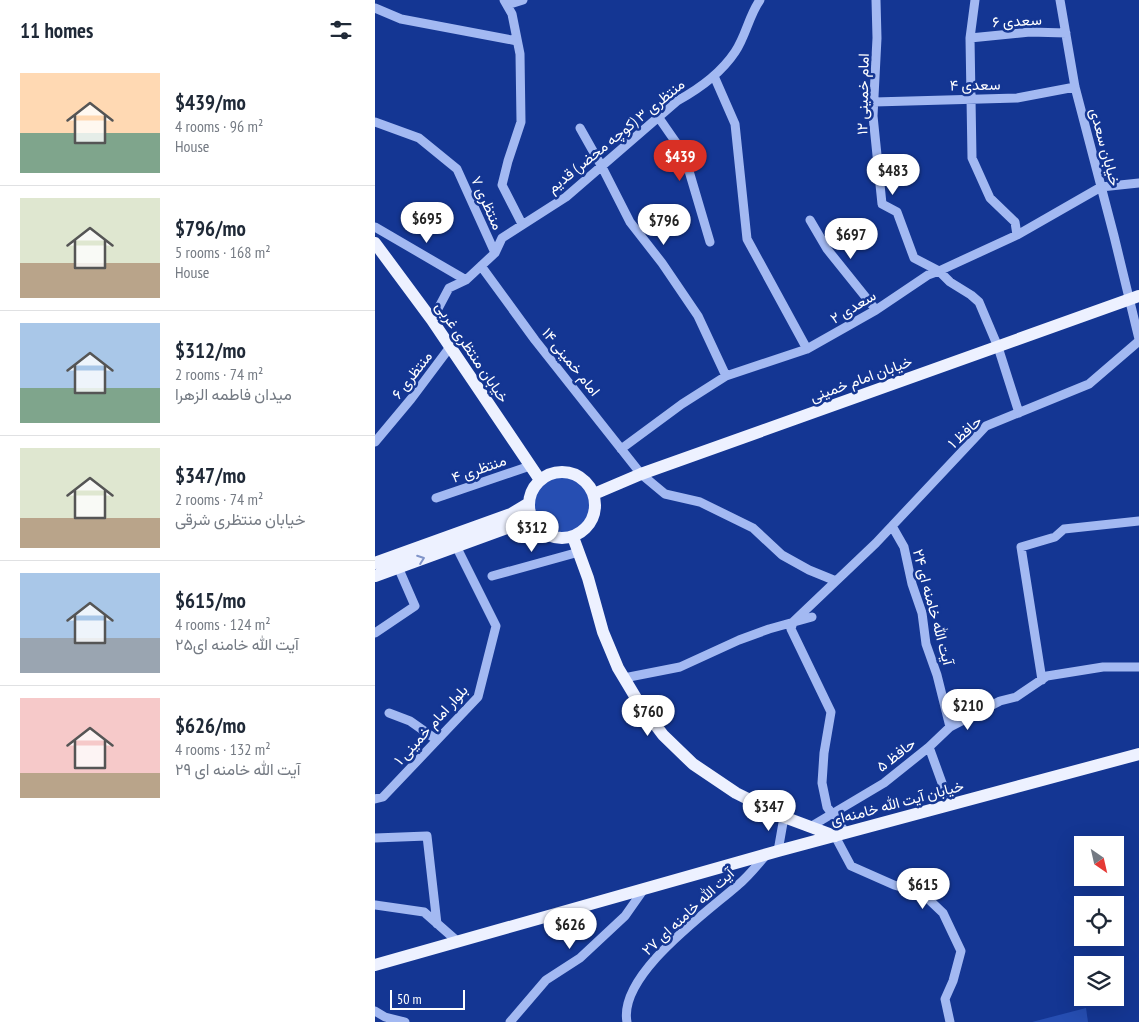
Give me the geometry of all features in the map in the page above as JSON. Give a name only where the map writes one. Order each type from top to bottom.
[{"type":"main road","name":"خیابان منتظری غربی","points":[[375,243],[433,320],[540,480]]},
{"type":"main road","name":"خیابان امام خمینی","points":[[594,494],[641,474],[1134,297]]},
{"type":"main road","points":[[555,473],[571,473],[585,481],[594,494],[596,504],[592,520],[583,532],[573,537],[554,538],[537,528],[532,520],[529,503],[530,495],[540,480],[555,473]]},
{"type":"main road","points":[[375,563],[511,514],[529,503]]},
{"type":"main road","points":[[375,576],[515,525],[537,528]]},
{"type":"main road","points":[[573,537],[588,578],[603,632],[624,678],[663,735],[693,764],[735,793],[784,817],[840,835]]},
{"type":"main road","name":"خیابان آیت الله خامنه‌ای","points":[[375,965],[773,852],[1139,754]]},
{"type":"street","points":[[523,0],[505,2],[512,14],[520,54],[521,122],[502,185],[523,224]]},
{"type":"street","name":"منتظری ۳ (کوچه محضر) قدیم","points":[[433,320],[449,288],[466,280],[495,253],[502,238],[566,196],[677,101],[696,90],[714,76],[736,52],[754,8],[761,0]]},
{"type":"street","name":"امام خمینی ۱۲","points":[[876,0],[877,38],[873,116],[882,204],[897,212],[914,258],[939,271],[950,282],[971,294],[979,302],[998,347],[1019,413]]},
{"type":"street","points":[[975,0],[970,38],[972,158],[990,198],[1015,222],[1017,234]]},
{"type":"street","name":"خیابان سعدی","points":[[1060,0],[1075,87],[1101,187],[1134,297],[1139,340]]},
{"type":"street","points":[[375,8],[401,19],[517,41]]},
{"type":"street","name":"سعدی ۶","points":[[970,38],[1030,32],[1067,33]]},
{"type":"street","points":[[714,76],[735,124],[747,239],[807,348]]},
{"type":"street","name":"سعدی ۴","points":[[874,102],[1017,98],[1075,87]]},
{"type":"street","points":[[659,118],[684,154],[710,242]]},
{"type":"street","name":"منتظری ۷","points":[[375,122],[419,138],[457,169],[495,253]]},
{"type":"street","points":[[580,128],[630,222],[662,263],[698,316],[726,376]]},
{"type":"street","points":[[1101,187],[1139,183]]},
{"type":"street","name":"سعدی ۲","points":[[621,449],[682,404],[726,376],[807,348],[876,310],[928,275],[1017,234],[1101,187]]},
{"type":"street","points":[[810,220],[827,249],[876,310]]},
{"type":"street","points":[[375,227],[466,280]]},
{"type":"street","name":"امام خمینی ۱۴","points":[[481,266],[535,340],[641,474],[665,494],[700,502],[753,528],[782,555],[809,570],[836,581]]},
{"type":"street","name":"حافظ ۱","points":[[793,622],[892,526],[986,426],[1089,384],[1139,340]]},
{"type":"street","name":"منتظری ۶","points":[[375,442],[411,399],[450,347]]},
{"type":"street","name":"منتظری ۴","points":[[436,498],[530,466]]},
{"type":"street","points":[[1041,680],[1021,547],[1055,538],[1064,529],[1139,521]]},
{"type":"street","name":"آیت الله خامنه ای ۲۴","points":[[892,526],[904,548],[921,613],[926,644],[937,675],[950,727]]},
{"type":"street","name":"بلوار امام خمینی ۱","points":[[375,799],[383,797],[478,697],[496,626],[456,546]]},
{"type":"street","points":[[492,576],[579,552]]},
{"type":"street","points":[[375,634],[415,606],[398,567]]},
{"type":"street","points":[[624,678],[680,667],[739,640],[812,617]]},
{"type":"street","points":[[793,622],[791,629],[831,712],[824,753],[822,783],[827,807],[851,866],[894,885],[922,893],[943,913],[961,951],[953,981],[945,999],[950,1022]]},
{"type":"street","name":"حافظ ۵","points":[[811,827],[884,783],[929,747],[950,727],[1001,702],[1016,697],[1047,676],[1103,667],[1139,667]]},
{"type":"street","points":[[389,713],[410,721],[437,740]]},
{"type":"street","points":[[929,747],[951,805]]},
{"type":"street","points":[[773,852],[784,817]]},
{"type":"street","points":[[375,838],[427,836],[437,924]]},
{"type":"street","name":"آیت الله خامنه ای ۲۷","points":[[627,1022],[626,1010],[630,996],[646,971],[673,940],[706,910],[739,884],[773,852]]},
{"type":"street","points":[[510,1022],[546,980],[580,958],[625,916],[645,888]]},
{"type":"street","points":[[375,905],[424,912],[457,941]]},
{"type":"street","points":[[375,1011],[385,1017],[405,1022]]},
{"type":"shaded area","points":[[562,477],[573,479],[582,485],[588,494],[590,505],[588,516],[582,525],[573,531],[562,533],[551,531],[542,525],[536,516],[534,505],[536,494],[542,485],[551,479]]},
{"type":"shaded area","points":[[1086,1008],[1088,1022],[1032,1022]]}]
